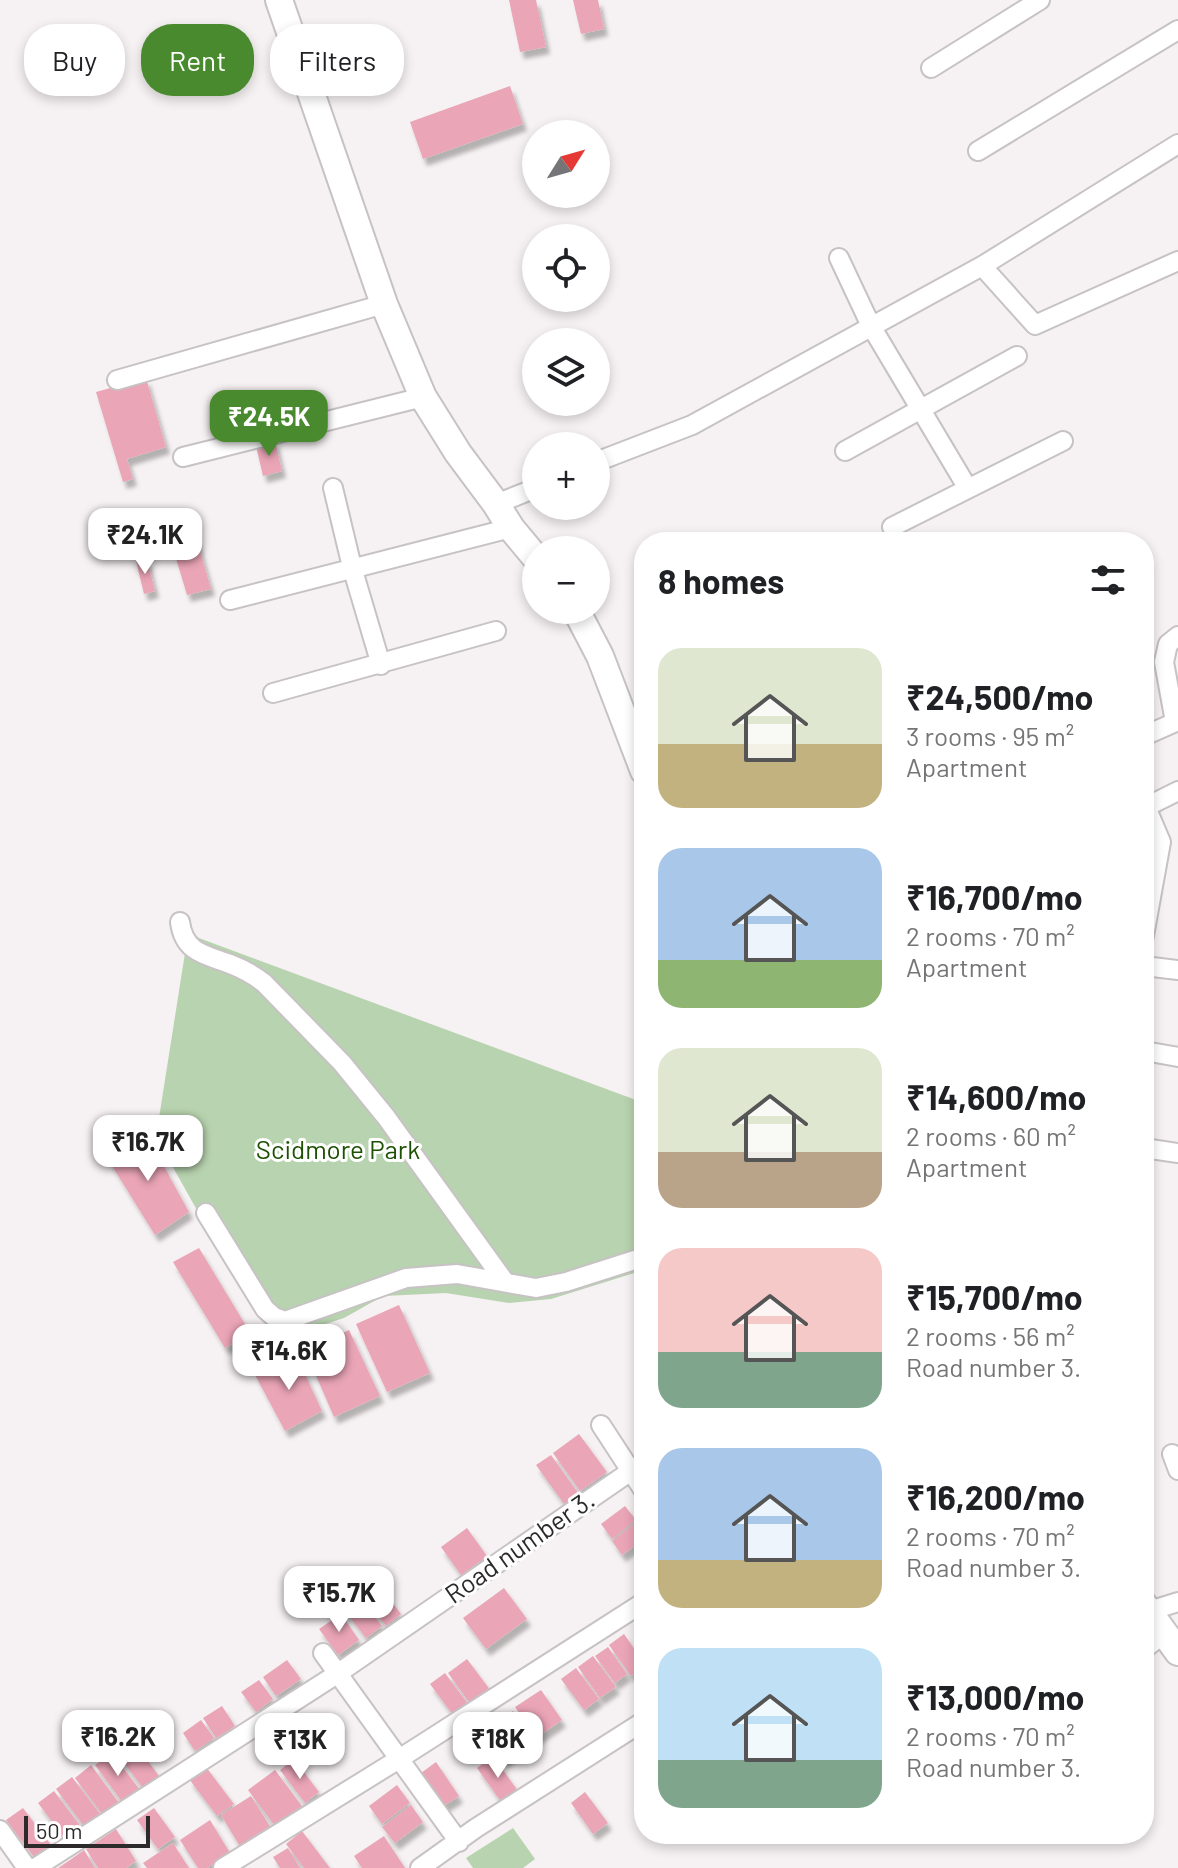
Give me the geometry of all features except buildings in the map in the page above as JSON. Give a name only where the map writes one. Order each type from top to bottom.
[{"type":"street","points":[[279,0],[384,304],[423,397],[458,453],[522,541]]},
{"type":"street","points":[[931,68],[1040,0]]},
{"type":"street","points":[[978,151],[1178,30]]},
{"type":"street","points":[[610,457],[692,425],[982,266],[1178,144]]},
{"type":"street","points":[[839,258],[871,326],[967,487]]},
{"type":"street","points":[[982,266],[1035,325],[1178,261]]},
{"type":"street","points":[[117,380],[384,304]]},
{"type":"street","points":[[845,451],[1017,356]]},
{"type":"street","points":[[183,457],[423,397]]},
{"type":"street","points":[[892,527],[1063,441]]},
{"type":"street","points":[[333,488],[381,665]]},
{"type":"street","points":[[496,504],[522,494]]},
{"type":"street","points":[[230,600],[511,528]]},
{"type":"street","points":[[583,624],[600,656],[634,745]]},
{"type":"street","points":[[273,693],[496,631]]},
{"type":"street","points":[[1154,731],[1177,721],[1164,662],[1168,644],[1178,636]]},
{"type":"street","points":[[1154,801],[1178,791]]},
{"type":"street","points":[[1154,826],[1161,842],[1154,880]]},
{"type":"street","points":[[1158,858],[1178,860]]},
{"type":"street","points":[[180,922],[181,932],[191,945],[205,957],[228,963],[264,983],[342,1063],[386,1117],[505,1282]]},
{"type":"street","points":[[1154,967],[1178,970]]},
{"type":"street","points":[[1154,1053],[1178,1057]]},
{"type":"street","points":[[1154,1149],[1178,1153]]},
{"type":"street","points":[[206,1213],[265,1309],[285,1321],[406,1278],[457,1274],[536,1288],[566,1282],[634,1260]]},
{"type":"street","points":[[601,1425],[634,1462]]},
{"type":"street","name":"Road number 3.","points":[[35,1868],[337,1674],[634,1469]]},
{"type":"street","points":[[1154,1606],[1178,1602]]},
{"type":"street","points":[[223,1868],[634,1608]]},
{"type":"street","points":[[1154,1626],[1162,1645]]},
{"type":"street","points":[[323,1653],[459,1842]]},
{"type":"street","points":[[420,1868],[476,1828],[634,1727]]},
{"type":"street","points":[[0,1830],[27,1868]]},
{"type":"green space","name":"Scidmore Park","points":[[188,934],[634,1099],[634,1273],[551,1299],[509,1303],[446,1293],[383,1296],[344,1318],[282,1338],[202,1219],[156,1137]]},
{"type":"green space","points":[[513,1828],[535,1859],[523,1868],[473,1868],[466,1858]]}]
